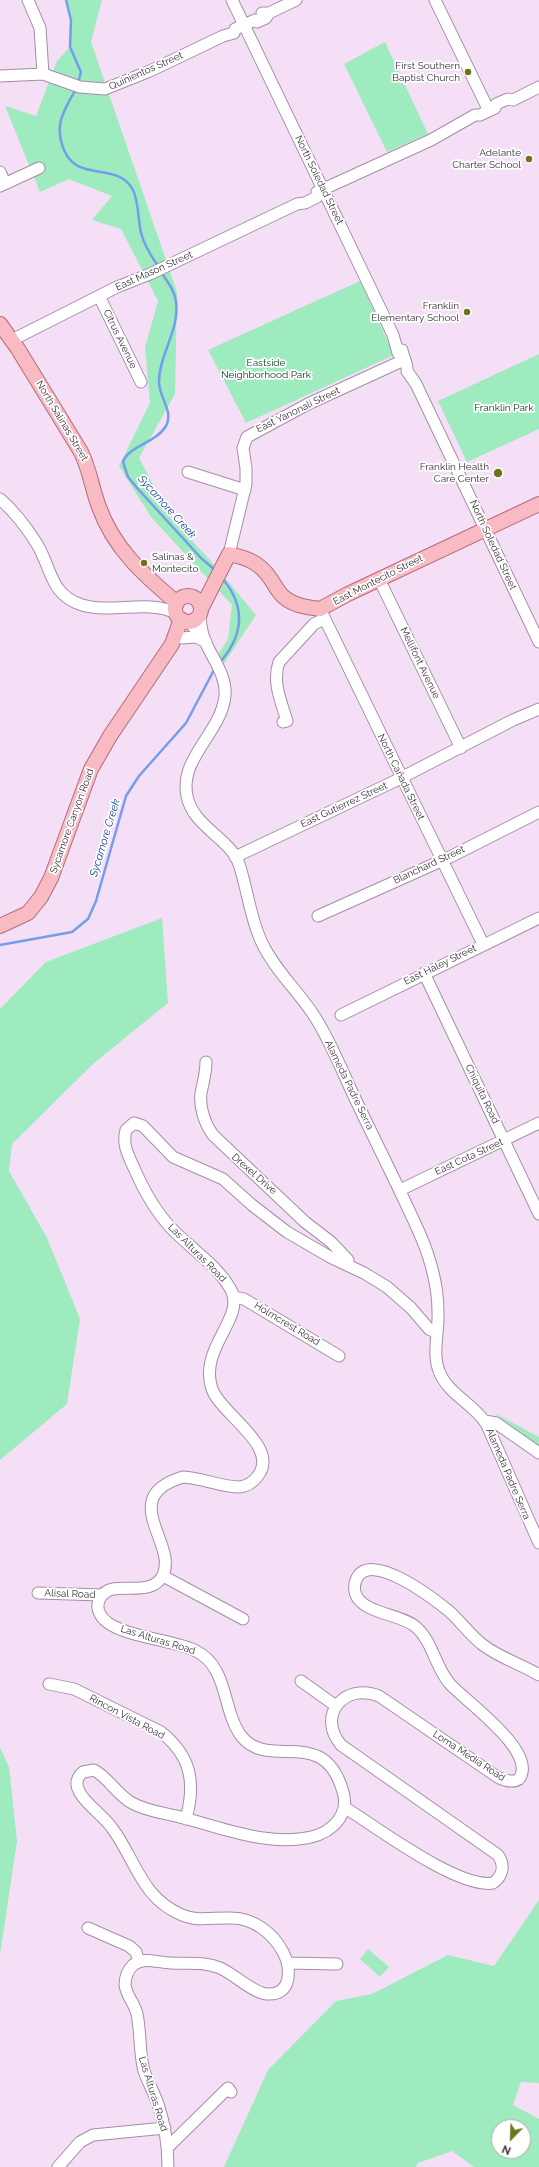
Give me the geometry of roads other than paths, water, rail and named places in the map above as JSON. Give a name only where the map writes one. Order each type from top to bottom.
[{"type":"main road","name":"North Salinas Street","points":[[0,324],[12,340],[88,465],[98,506],[112,536],[133,564],[152,581],[162,584],[186,610]]},
{"type":"main road","name":"East Montecito Street","points":[[322,614],[379,579],[539,504]]},
{"type":"main road","name":"East Yanonali Street","points":[[186,610],[211,586],[229,554]]},
{"type":"main road","points":[[229,554],[253,560],[270,577],[279,592],[292,602],[322,614]]},
{"type":"main road","name":"North Salinas Street","points":[[152,581],[160,602],[186,610]]},
{"type":"main road","name":"Sycamore Canyon Road","points":[[0,926],[28,913],[41,897],[51,878],[74,811],[96,758],[177,641],[186,610]]},
{"type":"street","points":[[0,76],[43,74],[40,28],[28,0]]},
{"type":"street","name":"North Soledad Street","points":[[232,0],[240,27],[393,335],[397,338],[403,351],[404,361],[412,369],[417,378],[416,384],[539,642]]},
{"type":"street","name":"Quinientos Street","points":[[43,74],[89,89],[105,89],[116,86],[222,36],[224,32],[231,28],[240,27],[254,20],[254,17],[264,12],[269,13],[296,0]]},
{"type":"street","points":[[436,0],[488,111]]},
{"type":"street","name":"East Mason Street","points":[[12,340],[99,296],[150,274],[297,204],[315,191],[321,191],[460,125],[475,115],[488,111],[496,104],[508,99],[513,100],[539,87]]},
{"type":"street","points":[[0,172],[3,185],[39,168]]},
{"type":"street","name":"Citrus Avenue","points":[[99,296],[141,382]]},
{"type":"street","name":"East Yanonali Street","points":[[229,554],[245,490],[247,473],[243,448],[250,434],[326,395],[404,361]]},
{"type":"street","points":[[188,472],[245,490]]},
{"type":"street","points":[[0,499],[19,519],[36,543],[56,586],[65,597],[91,607],[115,608],[160,602]]},
{"type":"street","name":"Mellifont Avenue","points":[[379,579],[461,748]]},
{"type":"street","name":"Alameda Padre Serra","points":[[186,610],[205,641],[222,678],[225,696],[216,723],[190,767],[186,781],[186,795],[195,814],[235,857],[239,865],[249,910],[262,943],[274,964],[313,1014],[400,1190],[429,1258],[436,1289],[436,1359],[440,1374],[452,1390],[485,1421],[539,1543]]},
{"type":"street","points":[[283,722],[287,721],[276,685],[276,669],[279,662],[322,614]]},
{"type":"street","name":"North Cañada Street","points":[[322,614],[403,777],[483,944]]},
{"type":"street","points":[[177,641],[196,638],[205,641]]},
{"type":"street","name":"East Gutierrez Street","points":[[235,857],[403,777],[513,720],[539,709]]},
{"type":"street","name":"Blanchard Street","points":[[318,916],[443,860],[539,812]]},
{"type":"street","name":"East Haley Street","points":[[341,1015],[483,944],[539,918]]},
{"type":"street","name":"Chiquita Road","points":[[424,973],[539,1214]]},
{"type":"street","name":"Drexel Drive","points":[[206,1062],[201,1094],[205,1120],[213,1135],[305,1222],[331,1242],[348,1260],[348,1265]]},
{"type":"street","name":"East Cota Street","points":[[400,1190],[539,1123]]},
{"type":"street","name":"Las Alturas Road","points":[[234,1297],[226,1281],[173,1230],[149,1200],[125,1146],[124,1136],[126,1130],[131,1125],[138,1124],[143,1126],[173,1156],[224,1179],[252,1206],[287,1232],[325,1254],[364,1273],[393,1291],[411,1308],[429,1329],[437,1333]]},
{"type":"street","points":[[102,1595],[114,1589],[146,1587],[157,1583],[163,1576],[165,1567],[164,1557],[151,1512],[155,1496],[160,1489],[174,1479],[183,1477],[243,1486],[255,1480],[262,1469],[262,1455],[260,1448],[219,1402],[213,1391],[209,1374],[214,1348],[232,1314],[234,1297]]},
{"type":"street","name":"Holmcrest Road","points":[[234,1297],[244,1299],[339,1356]]},
{"type":"street","points":[[485,1421],[496,1423],[539,1453]]},
{"type":"street","name":"Loma Media Road","points":[[336,1706],[351,1694],[361,1692],[371,1693],[379,1696],[499,1778],[510,1781],[518,1780],[527,1768],[527,1755],[518,1738],[450,1684],[442,1674],[426,1640],[418,1629],[407,1621],[370,1607],[358,1599],[355,1592],[356,1581],[360,1574],[369,1569],[381,1570],[413,1586],[450,1613],[483,1645],[539,1675]]},
{"type":"street","points":[[163,1576],[243,1619]]},
{"type":"street","name":"Alisal Road","points":[[38,1593],[102,1595]]},
{"type":"street","name":"Las Alturas Road","points":[[102,1595],[98,1602],[98,1611],[104,1620],[112,1625],[152,1639],[188,1647],[204,1656],[216,1670],[238,1730],[247,1742],[260,1749],[300,1752],[319,1757],[326,1761],[341,1783],[345,1798],[344,1807]]},
{"type":"street","points":[[88,1928],[133,1948],[139,1962],[150,1960],[171,1963],[205,1964],[220,1968],[258,1991],[266,1994],[274,1993],[285,1986],[290,1972],[288,1963],[275,1940],[254,1923],[233,1918],[192,1918],[176,1912],[161,1901],[140,1878],[113,1829],[104,1817],[81,1796],[77,1787],[78,1779],[83,1772],[94,1770],[118,1793],[132,1803],[141,1807],[238,1833],[297,1840],[310,1838],[327,1831],[340,1817],[344,1807],[412,1852],[448,1872],[484,1884],[493,1883],[501,1874],[502,1863],[494,1852],[341,1745],[332,1729],[332,1715],[336,1706],[301,1681]]},
{"type":"street","name":"Rincon Vista Road","points":[[49,1684],[74,1689],[161,1732],[171,1740],[184,1759],[190,1773],[190,1798],[186,1819]]},
{"type":"street","name":"Las Alturas Road","points":[[139,1962],[132,1966],[127,1973],[126,1988],[137,2011],[138,2041],[145,2072],[157,2102],[165,2128],[168,2147],[168,2167]]},
{"type":"street","points":[[288,1963],[337,1964]]},
{"type":"street","points":[[168,2147],[228,2088],[231,2092]]},
{"type":"street","points":[[58,2167],[80,2142],[94,2135],[165,2128]]},
{"type":"waterway","name":"Sycamore Creek","points":[[66,0],[71,20],[70,47],[81,72],[78,83]]},
{"type":"waterway","name":"Sycamore Creek","points":[[76,89],[61,119],[60,135],[61,143],[65,152],[70,160],[77,166],[116,175],[127,182],[132,188],[135,193],[140,230],[143,240],[158,266]]},
{"type":"waterway","name":"Sycamore Creek","points":[[161,272],[172,290],[176,302],[175,322],[162,362],[159,382],[161,394],[167,410],[168,420],[166,426],[156,437],[130,452],[123,462],[128,477],[138,489],[201,558],[215,570]]},
{"type":"waterway","name":"Sycamore Creek","points":[[222,578],[230,588],[235,598],[239,619],[235,640],[222,660]]},
{"type":"waterway","name":"Sycamore Creek","points":[[0,945],[72,932],[88,919],[96,901],[126,796],[139,776],[186,723],[214,670]]},
{"type":"place","name":"First Southern Baptist Church","points":[[468,72]]},
{"type":"place","name":"Adelante Charter School","points":[[529,159]]},
{"type":"place","name":"Franklin Elementary School","points":[[467,312]]},
{"type":"place","name":"Franklin Health Care Center","points":[[498,473]]},
{"type":"place","name":"Salinas & Montecito","points":[[144,563]]},
{"type":"park label","name":"Eastside Neighborhood Park","points":[[266,368]]},
{"type":"park label","name":"Franklin Park","points":[[504,408]]}]
